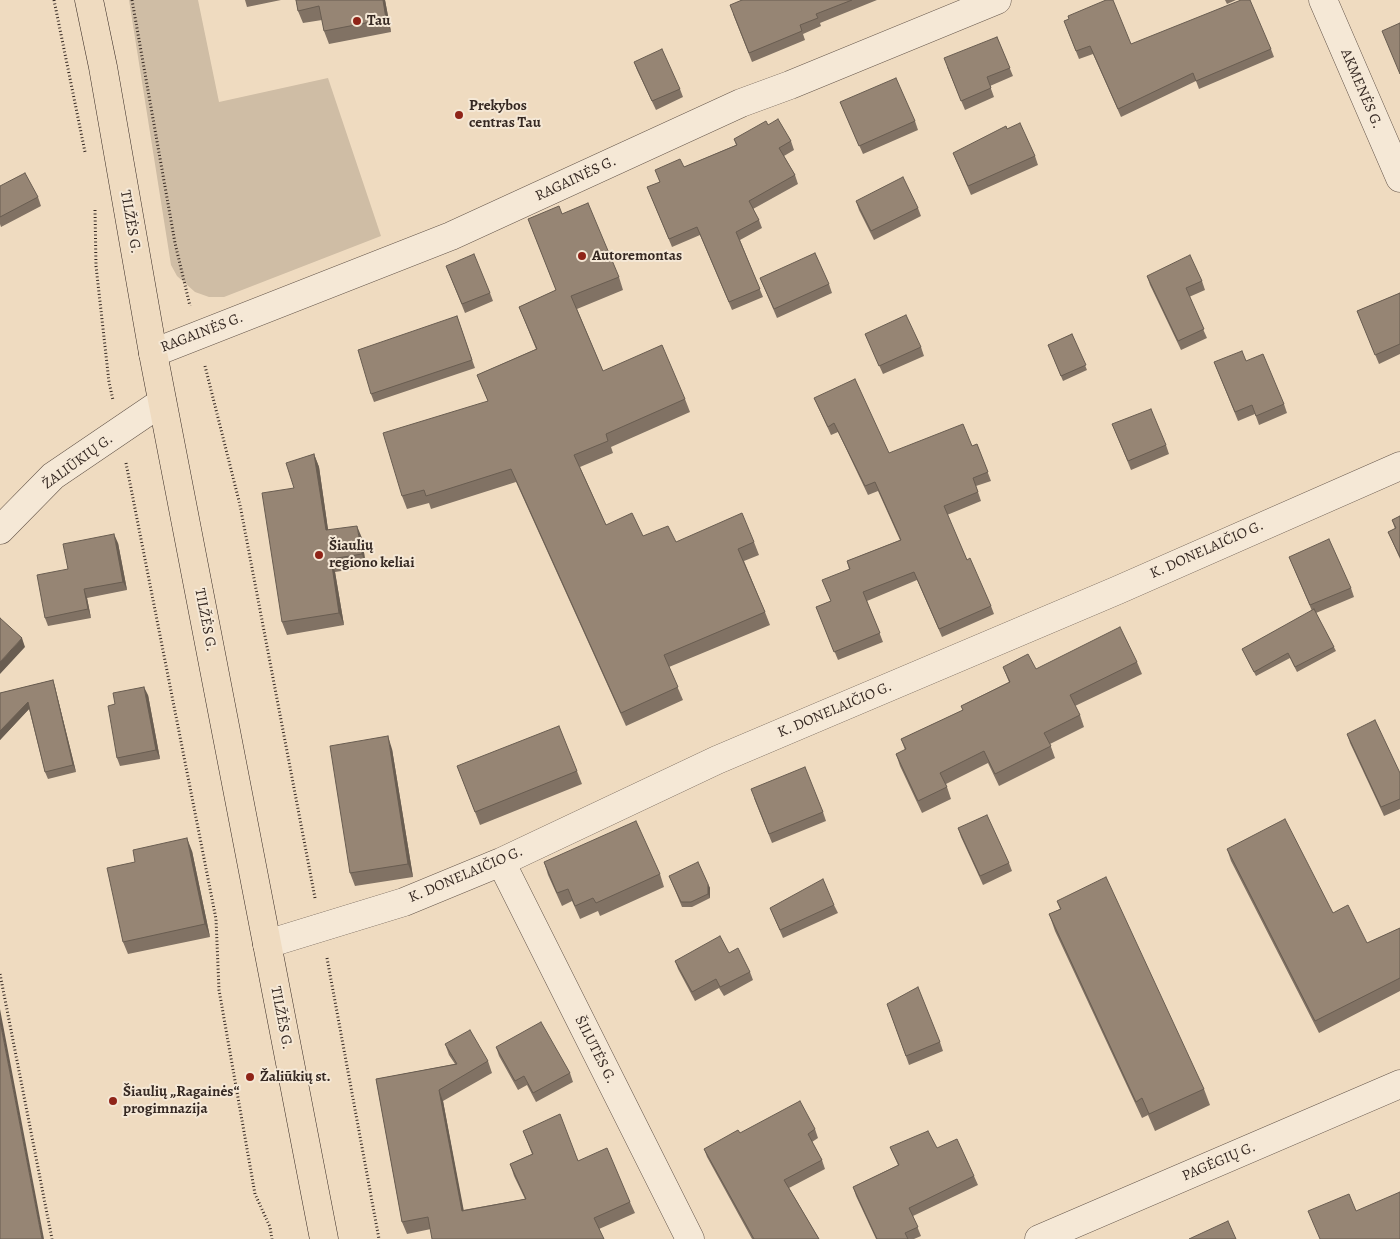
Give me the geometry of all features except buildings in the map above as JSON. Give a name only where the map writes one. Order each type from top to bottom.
[{"type":"highway","name":"TILŽĖS G.","points":[[90,0],[162,402],[324,1239]]},
{"type":"street","name":"RAGAINĖS G.","points":[[153,353],[451,236],[741,103],[790,85],[997,0]]},
{"type":"street","name":"AKMENĖS G.","points":[[1323,0],[1400,178]]},
{"type":"street","name":"ŽALIŪKIŲ G.","points":[[0,530],[54,476],[162,402]]},
{"type":"street","name":"K. DONELAIČIO G.","points":[[267,944],[404,902],[501,862],[717,760],[1118,590],[1400,466]]},
{"type":"street","name":"ŠILUTĖS G.","points":[[501,862],[690,1239]]},
{"type":"street","name":"PAGĖGIŲ G.","points":[[1039,1239],[1400,1084]]},
{"type":"path","points":[[132,0],[175,244],[240,505],[380,1239]]},
{"type":"path","points":[[55,2],[86,157]]},
{"type":"path","points":[[95,205],[96,266],[109,382],[216,919],[219,990],[255,1194],[270,1227],[272,1239]]},
{"type":"path","points":[[0,974],[52,1239]]},
{"type":"shaded area","points":[[129,0],[198,0],[219,102],[328,78],[381,236],[224,297],[209,297],[195,292],[177,276],[171,265]]},
{"type":"place","name":"Tau","points":[[357,21]]},
{"type":"place","name":"Prekybos centras Tau","points":[[459,115]]},
{"type":"place","name":"Autoremontas","points":[[582,256]]},
{"type":"place","name":"Šiaulių regiono keliai","points":[[319,555]]},
{"type":"place","name":"Žaliūkių st.","points":[[250,1077]]},
{"type":"place","name":"Šiaulių „Ragainės“ progimnazija","points":[[113,1101]]}]
